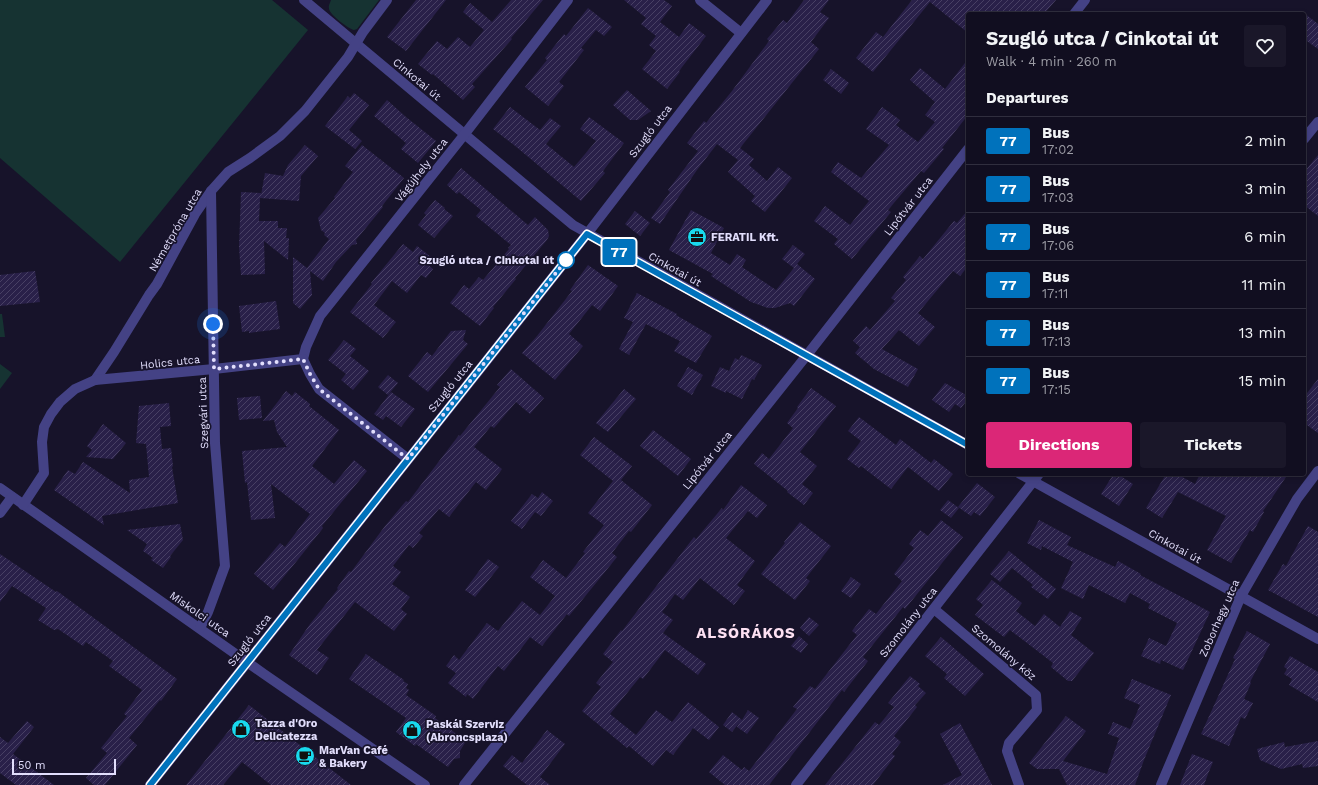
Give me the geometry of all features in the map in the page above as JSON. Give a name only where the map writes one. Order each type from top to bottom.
[{"type":"street","name":"Cinkotai út","points":[[304,0],[573,225],[966,444]]},
{"type":"street","name":"Németpróna utca","points":[[95,380],[157,284],[195,214],[211,191],[228,172],[280,136],[305,111],[348,57],[363,32],[387,0]]},
{"type":"street","name":"Vágújhely utca","points":[[303,359],[306,347],[320,316],[464,135],[568,0]]},
{"type":"street","points":[[700,0],[741,33]]},
{"type":"street","name":"Szugló utca","points":[[150,785],[587,234],[767,0]]},
{"type":"street","points":[[1076,12],[1085,0]]},
{"type":"street","points":[[1306,137],[1318,122]]},
{"type":"street","name":"Lipótvár utca","points":[[464,785],[966,152]]},
{"type":"street","name":"Szegvári utca","points":[[200,628],[208,612],[225,566],[215,443],[211,191]]},
{"type":"street","points":[[303,359],[319,389],[408,459]]},
{"type":"street","name":"Holics utca","points":[[23,505],[44,473],[42,442],[44,427],[60,402],[75,389],[95,380],[303,359]]},
{"type":"street","name":"Zoborhegy utca","points":[[1161,785],[1241,596],[1297,499],[1318,471]]},
{"type":"street","name":"Cinkotai út","points":[[1036,478],[1318,639]]},
{"type":"street","name":"Szomolány utca","points":[[796,785],[1036,478]]},
{"type":"street","name":"Miskolci utca","points":[[0,488],[425,785]]},
{"type":"street","points":[[0,513],[12,497]]},
{"type":"street","name":"Szomolány köz","points":[[934,608],[1036,694],[1037,710],[1009,743],[1008,751],[1019,785]]},
{"type":"green space","points":[[0,0],[272,0],[308,30],[120,262],[0,158]]},
{"type":"green space","points":[[331,0],[379,0],[357,29],[354,30],[330,12],[329,7]]},
{"type":"green space","points":[[0,314],[2,314],[5,337],[0,337]]},
{"type":"green space","points":[[0,364],[12,373],[0,389]]},
{"type":"building","points":[[416,0],[446,0],[406,51],[387,37]]},
{"type":"building","points":[[511,0],[543,0],[511,38],[512,39],[472,84],[475,87],[463,100],[433,74],[432,75],[418,64],[437,41],[447,49],[458,37],[470,47],[484,30],[463,12],[470,3],[492,22]]},
{"type":"building","points":[[624,0],[664,0],[672,6],[660,22],[679,37],[689,23],[706,36],[667,89],[642,69],[656,51],[649,45],[656,36],[641,24],[646,18]]},
{"type":"building","points":[[804,0],[829,0],[820,12],[829,18],[811,42],[819,49],[740,148],[754,159],[749,165],[767,181],[778,167],[792,178],[765,212],[751,201],[755,196],[728,172],[738,160],[717,144],[697,170],[660,224],[651,218],[670,192],[668,190],[698,151],[687,143],[704,121],[706,123],[732,91],[769,41],[767,39],[783,20],[787,23]]},
{"type":"building","points":[[912,0],[1056,0],[1046,12],[966,12],[966,31],[930,2],[873,72],[856,58],[876,32],[883,37]]},
{"type":"building","points":[[588,8],[612,27],[604,36],[596,30],[581,48],[584,50],[559,82],[564,86],[548,106],[525,87],[547,60],[545,58],[564,34],[566,36]]},
{"type":"building","points":[[1306,15],[1318,24],[1318,49],[1306,40]]},
{"type":"building","points":[[966,62],[966,118],[942,148],[944,149],[924,173],[921,171],[888,210],[891,212],[852,259],[834,244],[838,239],[814,221],[825,206],[850,225],[869,201],[831,172],[838,162],[861,178],[889,145],[866,129],[882,107],[900,120],[896,125],[918,142],[935,122],[925,115],[935,102],[910,80],[920,68],[945,89]]},
{"type":"building","points":[[831,69],[849,83],[841,94],[823,80]]},
{"type":"building","points":[[627,90],[651,111],[638,120],[630,120],[613,105]]},
{"type":"building","points":[[354,93],[369,105],[349,130],[362,141],[355,149],[325,126],[348,96],[350,98]]},
{"type":"building","points":[[387,100],[436,141],[418,163],[401,149],[406,143],[374,116]]},
{"type":"building","points":[[510,107],[540,130],[550,118],[561,126],[546,144],[574,167],[596,141],[580,129],[589,117],[624,143],[603,171],[605,173],[581,201],[493,129]]},
{"type":"building","points":[[305,145],[318,156],[301,176],[299,201],[260,198],[259,221],[278,221],[278,228],[287,228],[286,238],[289,238],[288,260],[264,241],[265,274],[241,275],[239,247],[241,192],[261,193],[261,195],[265,173],[283,176],[288,165]]},
{"type":"building","points":[[362,145],[404,178],[356,240],[357,244],[352,245],[336,262],[323,281],[310,271],[312,295],[300,309],[293,303],[293,257],[307,268],[329,239],[321,230],[318,218],[335,198],[334,197],[353,172],[345,166]]},
{"type":"building","points":[[1318,155],[1318,216],[1306,207],[1306,170]]},
{"type":"building","points":[[461,168],[528,225],[535,217],[548,230],[549,236],[515,278],[516,279],[493,307],[494,308],[480,326],[450,303],[464,285],[469,289],[479,277],[483,280],[511,245],[476,216],[481,210],[459,192],[457,194],[447,185]]},
{"type":"building","points":[[435,200],[453,216],[434,238],[418,225],[426,215],[424,213]]},
{"type":"building","points":[[691,210],[724,228],[711,253],[730,265],[737,254],[746,260],[742,267],[776,290],[794,268],[782,259],[793,245],[805,254],[797,264],[815,279],[794,306],[790,303],[775,308],[768,308],[751,302],[711,276],[713,274],[669,250]]},
{"type":"building","points":[[635,211],[650,223],[640,236],[625,224]]},
{"type":"building","points":[[966,212],[966,268],[960,276],[953,271],[918,313],[935,327],[919,346],[899,330],[882,349],[918,369],[908,387],[874,369],[855,353],[860,347],[853,341],[866,326],[870,330],[895,301],[891,298],[906,280],[903,277],[920,256],[923,259],[954,221],[957,223]]},
{"type":"building","points":[[403,244],[413,252],[417,246],[431,257],[426,263],[433,269],[426,278],[421,275],[407,293],[392,281],[374,305],[396,322],[383,338],[350,312],[372,284],[371,283]]},
{"type":"building","points":[[588,265],[618,286],[600,311],[592,305],[569,334],[583,346],[555,380],[522,353],[572,291],[570,290]]},
{"type":"building","points":[[35,271],[40,302],[0,306],[0,275]]},
{"type":"building","points":[[637,293],[677,314],[676,315],[712,336],[696,363],[674,351],[680,341],[646,324],[629,355],[619,349],[633,322],[624,318]]},
{"type":"building","points":[[276,301],[280,329],[249,333],[249,331],[242,332],[239,306]]},
{"type":"building","points":[[466,330],[463,340],[468,344],[428,392],[408,376],[427,352],[432,356],[451,331]]},
{"type":"building","points":[[344,340],[356,349],[350,356],[369,371],[353,390],[341,380],[346,374],[328,360]]},
{"type":"building","points":[[741,355],[762,365],[754,380],[752,379],[742,399],[711,386],[720,367],[729,371],[735,358],[739,360]]},
{"type":"building","points":[[688,367],[703,375],[692,395],[677,386]]},
{"type":"building","points":[[511,369],[544,398],[530,414],[516,402],[494,428],[491,426],[474,447],[502,469],[486,490],[476,482],[449,517],[439,509],[419,533],[423,536],[413,548],[409,545],[393,566],[401,572],[392,584],[410,597],[401,609],[407,614],[394,631],[355,602],[317,650],[329,658],[317,675],[289,655],[310,624],[338,589],[337,588],[349,571],[351,572],[385,526],[406,501],[408,502],[459,435],[460,436],[500,387],[497,385]]},
{"type":"building","points":[[388,375],[398,383],[388,395],[378,387]]},
{"type":"building","points":[[1318,379],[1318,433],[1306,424],[1306,394]]},
{"type":"building","points":[[945,383],[966,395],[966,402],[961,408],[955,404],[949,412],[932,400]]},
{"type":"building","points":[[811,388],[836,406],[800,452],[817,466],[802,484],[813,493],[804,505],[754,464],[762,453],[769,459],[793,428],[787,423]]},
{"type":"building","points":[[624,389],[636,399],[608,432],[596,423]]},
{"type":"building","points":[[286,391],[292,396],[295,392],[310,404],[309,406],[339,430],[312,466],[334,484],[354,460],[367,471],[322,526],[323,528],[273,590],[254,574],[280,543],[285,547],[310,514],[271,484],[275,518],[251,520],[242,451],[287,447],[277,432],[274,420],[263,421]]},
{"type":"building","points":[[391,392],[415,409],[401,427],[386,416],[383,420],[374,414]]},
{"type":"building","points":[[260,396],[262,418],[239,420],[237,398]]},
{"type":"building","points":[[169,403],[171,426],[160,427],[162,449],[171,448],[172,467],[178,503],[102,516],[104,525],[54,490],[68,470],[75,474],[83,462],[130,493],[129,480],[149,477],[146,444],[136,443],[139,406]]},
{"type":"building","points":[[859,417],[896,445],[900,439],[931,463],[934,459],[953,474],[939,491],[908,467],[891,489],[861,466],[859,468],[847,459],[861,441],[848,431]]},
{"type":"building","points":[[103,424],[126,443],[113,459],[86,457],[92,450],[87,446]]},
{"type":"building","points":[[653,430],[691,459],[678,476],[640,446]]},
{"type":"building","points":[[594,437],[632,466],[621,480],[652,505],[612,553],[617,557],[569,616],[567,614],[542,646],[530,637],[504,671],[498,666],[473,699],[467,694],[466,697],[448,683],[456,673],[446,666],[454,655],[459,660],[487,623],[498,631],[522,601],[540,615],[555,596],[530,577],[543,560],[566,578],[585,553],[583,552],[604,525],[588,513],[613,481],[580,455]]},
{"type":"building","points":[[1112,476],[1117,478],[1121,476],[1133,484],[1119,506],[1101,494]]},
{"type":"building","points":[[1165,476],[1181,476],[1195,484],[1199,476],[1287,476],[1263,511],[1264,512],[1253,532],[1250,530],[1231,563],[1207,550],[1226,516],[1178,492],[1162,518],[1146,508]]},
{"type":"building","points":[[977,483],[995,497],[980,516],[974,512],[971,516],[958,507]]},
{"type":"building","points":[[741,485],[767,505],[757,518],[748,511],[726,538],[755,561],[737,585],[745,591],[734,605],[700,578],[683,600],[675,594],[662,612],[673,620],[663,633],[706,664],[698,675],[665,650],[643,679],[640,677],[610,714],[636,735],[656,710],[672,722],[688,702],[719,727],[709,740],[693,728],[673,755],[666,750],[653,766],[629,746],[627,748],[582,711],[601,687],[596,683],[613,662],[603,654],[694,537],[696,539],[722,508],[723,510]]},
{"type":"building","points":[[542,492],[553,501],[541,516],[535,512],[522,529],[511,521],[532,494],[538,498]]},
{"type":"building","points":[[948,500],[959,508],[951,518],[940,510]]},
{"type":"building","points":[[941,520],[963,537],[905,609],[903,607],[863,657],[868,661],[844,692],[842,690],[769,785],[725,785],[709,772],[723,755],[742,770],[744,767],[749,771],[797,709],[793,707],[810,686],[815,689],[857,635],[852,631],[869,609],[876,614],[902,581],[894,574],[914,548],[909,544],[920,530],[928,536]]},
{"type":"building","points":[[1039,520],[1071,537],[1067,545],[1115,567],[1118,561],[1141,574],[1140,575],[1210,612],[1183,670],[1161,660],[1160,664],[1141,656],[1149,638],[1166,646],[1177,623],[1148,608],[1150,604],[1130,593],[1125,603],[1089,585],[1083,599],[1061,588],[1073,562],[1042,546],[1041,550],[1027,543]]},
{"type":"building","points":[[800,522],[831,546],[806,578],[810,581],[795,600],[761,574]]},
{"type":"building","points":[[180,524],[183,540],[170,556],[171,557],[163,568],[151,560],[153,558],[143,551],[147,544],[127,530]]},
{"type":"building","points":[[1308,526],[1318,532],[1318,617],[1268,590],[1283,564],[1286,566]]},
{"type":"building","points":[[1009,551],[1056,589],[1048,599],[1031,587],[1033,585],[1012,568],[1000,582],[990,574]]},
{"type":"building","points":[[0,554],[56,592],[57,591],[177,679],[161,701],[160,700],[129,738],[137,745],[105,785],[94,785],[86,778],[107,753],[101,748],[127,716],[124,714],[142,690],[109,666],[113,661],[86,642],[83,646],[58,629],[54,630],[38,620],[46,608],[12,586],[0,602]]},
{"type":"building","points":[[488,559],[499,567],[475,597],[465,590]]},
{"type":"building","points":[[851,577],[861,584],[851,598],[841,591]]},
{"type":"building","points":[[992,580],[1022,603],[1016,611],[1035,626],[1044,614],[1060,627],[1070,611],[1082,618],[1071,635],[1094,653],[1072,681],[1068,681],[1051,667],[1053,663],[1010,630],[1004,637],[975,615],[983,605],[976,599]]},
{"type":"building","points":[[809,617],[819,625],[809,636],[800,628]]},
{"type":"building","points":[[1247,631],[1270,644],[1250,682],[1251,683],[1244,699],[1253,703],[1245,719],[1241,717],[1229,746],[1201,734],[1235,659],[1233,658]]},
{"type":"building","points":[[799,636],[808,644],[801,653],[791,646]]},
{"type":"building","points":[[941,637],[984,674],[965,696],[944,678],[947,674],[925,656]]},
{"type":"building","points":[[366,654],[404,680],[403,681],[408,684],[406,688],[409,690],[406,695],[436,716],[435,718],[466,741],[460,751],[460,758],[454,759],[448,767],[416,744],[415,746],[396,732],[406,718],[349,679]]},
{"type":"building","points":[[1290,656],[1318,672],[1318,702],[1289,685],[1292,679],[1284,674],[1287,669],[1284,667]]},
{"type":"building","points":[[910,676],[920,684],[918,686],[926,693],[915,705],[917,707],[894,736],[901,742],[892,754],[895,756],[873,785],[825,785],[875,722],[879,725],[894,707],[888,703]]},
{"type":"building","points":[[1132,679],[1171,695],[1135,785],[1067,785],[1059,769],[1037,769],[1029,763],[1066,716],[1086,731],[1063,761],[1107,774],[1119,738],[1108,734],[1113,722],[1130,729],[1140,705],[1124,698]]},
{"type":"building","points":[[249,705],[351,785],[271,785],[242,762],[223,785],[186,785]]},
{"type":"building","points":[[748,710],[759,718],[747,734],[737,727],[739,723],[732,732],[723,725],[732,712],[742,720]]},
{"type":"building","points":[[27,721],[34,727],[13,754],[54,785],[16,785],[0,773],[0,737],[8,743]]},
{"type":"building","points":[[960,723],[992,785],[943,785],[962,775],[940,734]]},
{"type":"building","points":[[547,730],[565,744],[540,777],[550,785],[527,785],[503,766],[512,755],[522,763]]},
{"type":"building","points":[[1318,741],[1318,766],[1303,768],[1302,764],[1281,769],[1260,760],[1257,749],[1284,742],[1285,747]]},
{"type":"building","points":[[1192,754],[1213,762],[1204,785],[1180,785]]},
{"type":"bus line","name":"77","points":[[150,785],[587,234],[966,444]]},
{"type":"place","name":"FERATIL Kft.","points":[[697,237]]},
{"type":"place","name":"Szugló utca / Cinkotai út","points":[[566,260]]},
{"type":"place","name":"Tazza d'Oro Delicatezza","points":[[241,729]]},
{"type":"place","name":"Paskál Szerviz (Abroncsplaza)","points":[[412,730]]},
{"type":"place","name":"MarVan Café & Bakery","points":[[305,756]]},
{"type":"district","name":"ALSÓRÁKOS","points":[[746,633]]},
{"type":"route","points":[[213,324],[214,369],[303,359],[319,389],[408,459],[567,259],[566,260]]}]
